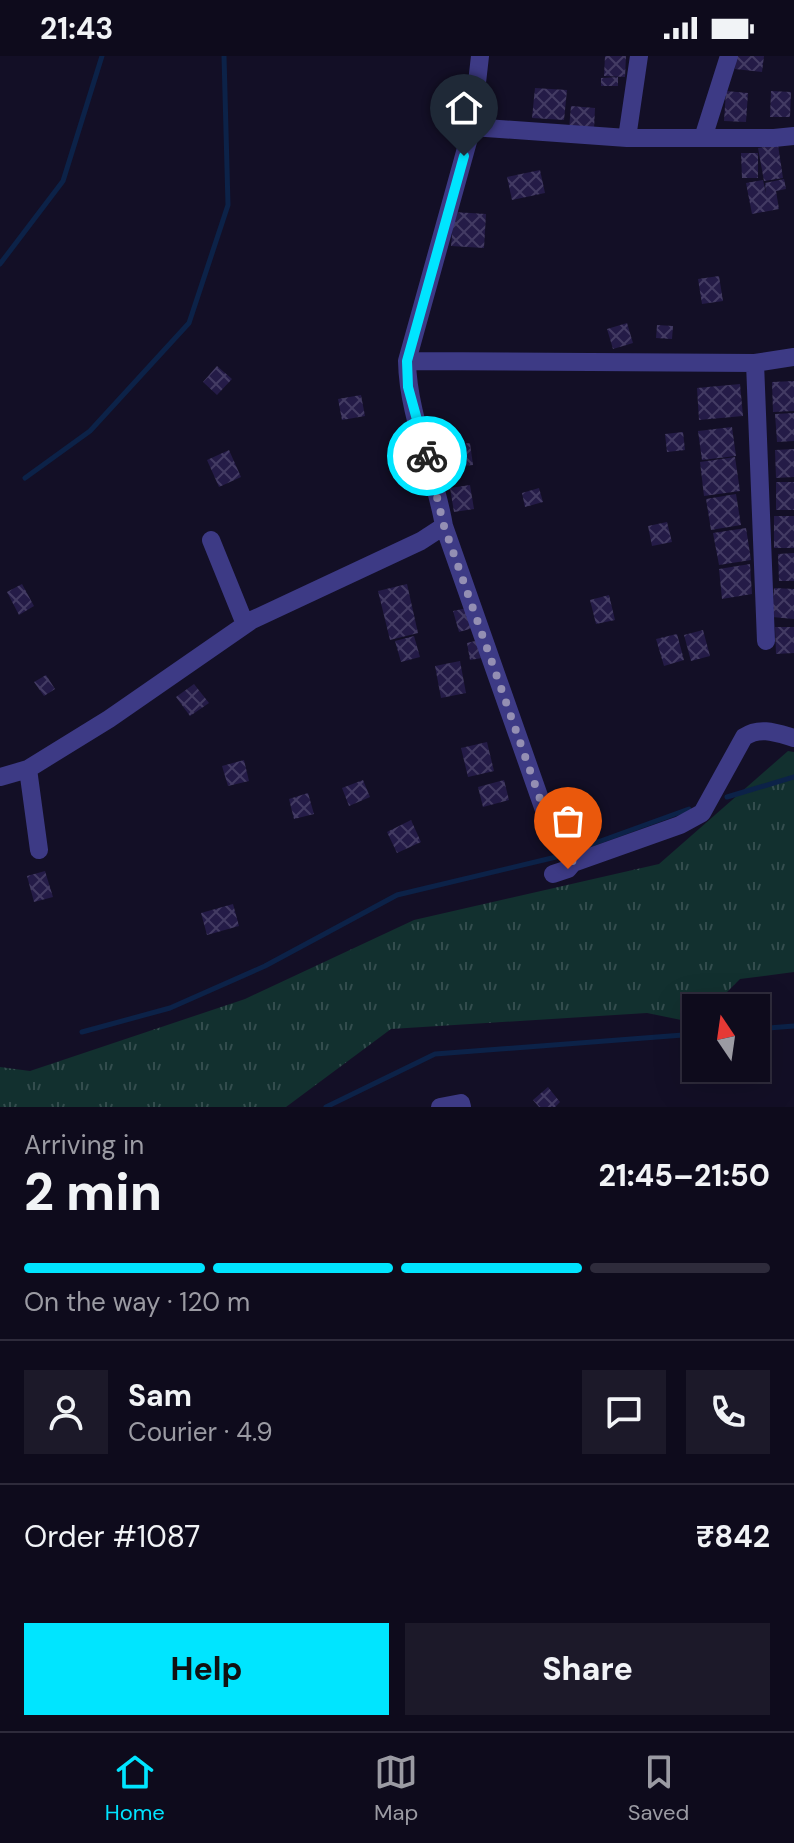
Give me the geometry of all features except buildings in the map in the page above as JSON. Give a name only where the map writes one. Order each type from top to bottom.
[{"type":"street","points":[[480,56],[472,127],[407,361],[408,387],[444,526],[545,813],[568,848],[573,863]]},
{"type":"street","points":[[627,138],[639,56]]},
{"type":"street","points":[[703,138],[729,56]]},
{"type":"street","points":[[472,127],[627,138],[794,136]]},
{"type":"street","points":[[407,361],[755,363],[794,357]]},
{"type":"street","points":[[755,363],[766,641]]},
{"type":"street","points":[[0,777],[28,769],[109,719],[245,624],[421,541],[444,526]]},
{"type":"street","points":[[211,540],[245,624]]},
{"type":"street","points":[[553,874],[568,869],[573,863],[680,825],[702,813],[744,737],[753,731],[771,731],[794,738]]},
{"type":"street","points":[[28,769],[39,850]]},
{"type":"street","points":[[440,1107],[461,1103],[462,1107]]},
{"type":"green space","points":[[788,751],[794,752],[794,972],[740,979],[725,994],[682,994],[682,1020],[647,1013],[391,1029],[286,1107],[0,1107],[0,1067],[30,1071],[245,999],[414,920],[659,864]]},
{"type":"waterway","points":[[0,264],[63,181],[102,56]]},
{"type":"waterway","points":[[25,478],[90,431],[189,323],[228,205],[224,56]]},
{"type":"waterway","points":[[727,797],[794,777]]},
{"type":"waterway","points":[[584,847],[689,809]]},
{"type":"waterway","points":[[82,1032],[170,1008],[265,966],[397,895],[556,857]]},
{"type":"waterway","points":[[770,1028],[794,1026]]},
{"type":"waterway","points":[[326,1107],[435,1054],[682,1035]]},
{"type":"way so far","points":[[427,456],[444,526],[545,813],[571,855],[573,863],[568,869]]},
{"type":"route","points":[[427,456],[408,387],[407,361],[464,156]]}]
